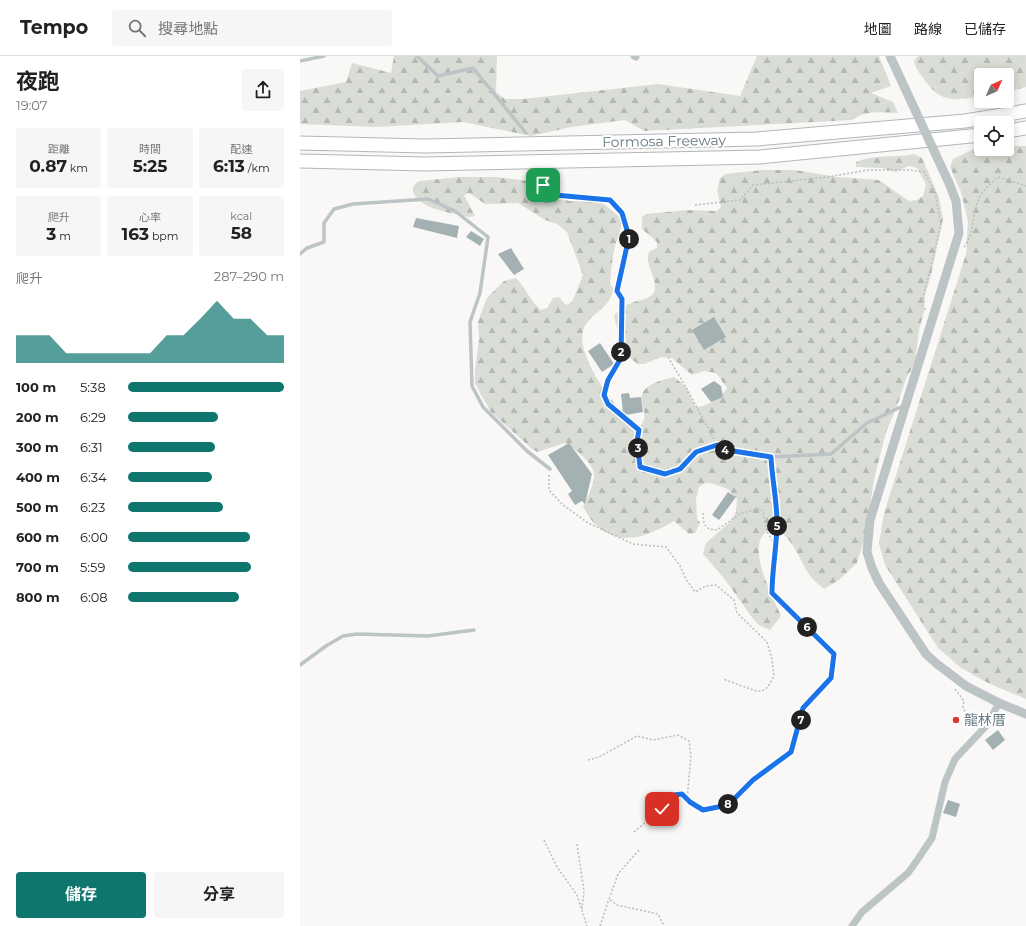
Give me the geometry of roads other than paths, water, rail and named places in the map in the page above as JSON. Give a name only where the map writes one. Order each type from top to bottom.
[{"type":"highway","name":"Formosa Freeway","points":[[300,143],[425,146],[757,139],[965,121],[1026,111]]},
{"type":"highway","points":[[1014,130],[1026,128]]},
{"type":"highway","name":"Formosa Freeway","points":[[300,161],[425,164],[760,157],[974,136]]},
{"type":"street","points":[[890,56],[949,183],[956,201],[959,233],[870,520],[867,552],[879,583],[926,654],[966,686],[999,703],[1026,714]]},
{"type":"street","points":[[852,926],[862,912],[908,872],[932,838],[945,782],[955,759],[986,726],[999,703]]},
{"type":"lane","points":[[300,61],[324,56]]},
{"type":"lane","points":[[417,56],[438,76],[473,68],[526,133]]},
{"type":"lane","points":[[538,178],[555,195],[610,200],[622,213],[629,237],[617,291],[622,299],[621,358],[608,380],[604,395],[608,404],[639,430],[637,441],[640,467],[665,474],[680,469],[696,452],[717,445],[727,450],[771,457],[831,454],[867,423],[906,404]]},
{"type":"lane","points":[[300,254],[308,248],[324,242],[324,223],[334,209],[353,204],[428,199],[456,211],[488,237],[480,293],[470,322],[472,386],[483,407],[527,451],[550,469]]},
{"type":"lane","points":[[300,665],[326,646],[343,636],[357,634],[428,636],[474,630]]},
{"type":"place","name":"龍林厝","points":[[956,720]]}]
